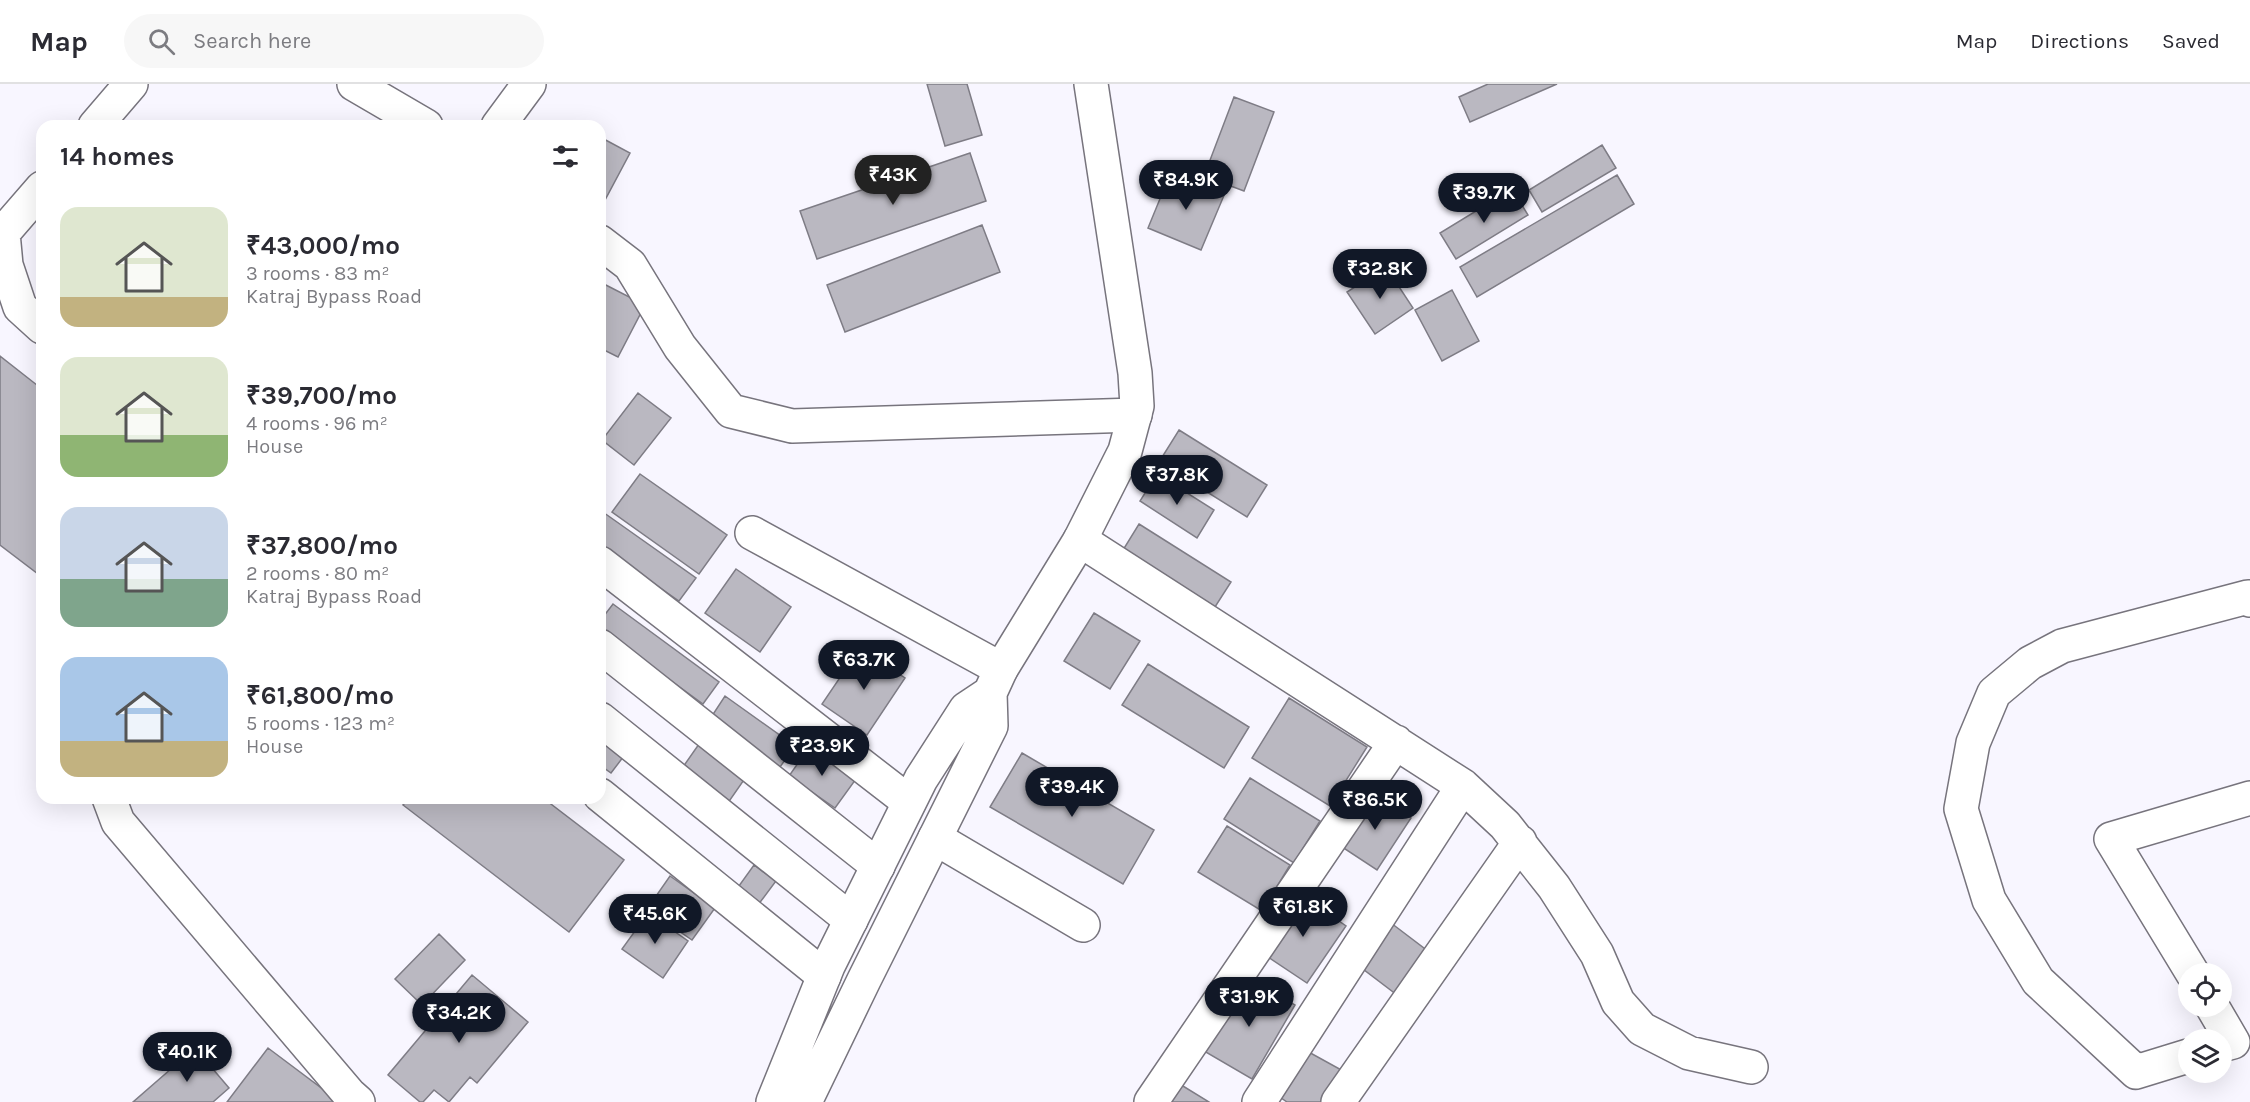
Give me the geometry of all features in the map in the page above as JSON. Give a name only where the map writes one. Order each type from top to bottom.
[{"type":"main road","points":[[100,120],[130,84]]},
{"type":"main road","points":[[354,84],[416,120]]},
{"type":"main road","points":[[502,120],[529,84]]},
{"type":"main road","points":[[773,1102],[824,976],[921,779],[966,709],[995,681],[1080,540],[1125,451],[1137,406],[1135,374],[1091,84]]},
{"type":"main road","points":[[36,194],[2,231],[6,266],[20,307],[36,322]]},
{"type":"main road","points":[[606,247],[630,265],[680,347],[731,411],[792,426],[1135,415]]},
{"type":"main road","points":[[752,533],[995,681]]},
{"type":"main road","points":[[1080,540],[1463,786],[1505,825],[1554,887],[1597,954],[1618,1002],[1642,1029],[1689,1053],[1751,1067]]},
{"type":"main road","points":[[606,568],[909,802]]},
{"type":"main road","points":[[2178,1059],[2136,1072],[2038,981],[1989,900],[1961,809],[1972,743],[1994,693],[2030,663],[2062,646],[2248,597],[2250,600]]},
{"type":"main road","points":[[606,651],[878,866]]},
{"type":"main road","points":[[805,1102],[991,726],[995,681]]},
{"type":"main road","points":[[606,723],[856,908],[896,915]]},
{"type":"main road","points":[[1151,1102],[1396,742]]},
{"type":"main road","points":[[1259,1102],[1463,786]]},
{"type":"main road","points":[[2186,963],[2111,839],[2250,798]]},
{"type":"main road","points":[[606,800],[824,976]]},
{"type":"main road","points":[[111,804],[118,822],[244,972],[358,1102]]},
{"type":"main road","points":[[935,838],[1083,925]]},
{"type":"main road","points":[[1338,1102],[1520,842]]},
{"type":"main road","points":[[2219,1017],[2235,1043]]},
{"type":"building","points":[[927,84],[967,84],[982,135],[945,146]]},
{"type":"building","points":[[1488,84],[1557,84],[1470,122],[1459,97]]},
{"type":"building","points":[[1234,97],[1274,112],[1244,191],[1204,176]]},
{"type":"building","points":[[606,140],[630,153],[606,198]]},
{"type":"building","points":[[1602,145],[1616,168],[1542,212],[1529,190]]},
{"type":"building","points":[[970,153],[986,201],[817,259],[800,211]]},
{"type":"building","points":[[1171,172],[1225,193],[1201,250],[1148,228]]},
{"type":"building","points":[[1617,175],[1634,204],[1477,297],[1460,267]]},
{"type":"building","points":[[1512,189],[1528,215],[1456,259],[1440,233]]},
{"type":"building","points":[[982,225],[1000,272],[845,332],[827,285]]},
{"type":"building","points":[[1386,267],[1413,308],[1375,334],[1347,292]]},
{"type":"building","points":[[606,285],[645,305],[618,357],[606,351]]},
{"type":"building","points":[[1452,290],[1479,341],[1442,361],[1415,310]]},
{"type":"building","points":[[0,356],[36,384],[36,572],[0,545]]},
{"type":"building","points":[[638,393],[671,418],[634,465],[606,443],[606,435]]},
{"type":"building","points":[[1179,430],[1267,485],[1247,517],[1159,462]]},
{"type":"building","points":[[640,474],[727,535],[699,574],[612,512]]},
{"type":"building","points":[[1157,474],[1214,510],[1197,538],[1140,501]]},
{"type":"building","points":[[606,514],[696,578],[679,601],[606,550]]},
{"type":"building","points":[[1139,524],[1231,582],[1215,607],[1123,550]]},
{"type":"building","points":[[736,569],[791,607],[760,652],[705,613]]},
{"type":"building","points":[[613,604],[719,682],[703,704],[606,633],[606,613]]},
{"type":"building","points":[[1094,613],[1140,641],[1110,689],[1064,661]]},
{"type":"building","points":[[860,648],[905,678],[867,735],[822,704]]},
{"type":"building","points":[[1148,664],[1249,727],[1224,768],[1122,705]]},
{"type":"building","points":[[725,696],[795,746],[775,774],[706,725]]},
{"type":"building","points":[[1289,698],[1367,747],[1330,806],[1252,758]]},
{"type":"building","points":[[606,736],[627,752],[611,773],[606,769]]},
{"type":"building","points":[[699,744],[746,777],[723,810],[676,777]]},
{"type":"building","points":[[810,746],[856,779],[835,808],[789,776]]},
{"type":"building","points":[[1022,753],[1154,830],[1123,884],[990,807]]},
{"type":"building","points":[[1250,778],[1320,821],[1294,863],[1224,819]]},
{"type":"building","points":[[1372,793],[1411,818],[1377,870],[1339,845]]},
{"type":"building","points":[[551,804],[624,860],[569,932],[403,805]]},
{"type":"building","points":[[1227,826],[1290,865],[1262,911],[1198,872]]},
{"type":"building","points":[[754,865],[776,881],[758,905],[736,890]]},
{"type":"building","points":[[670,876],[715,908],[692,940],[647,909]]},
{"type":"building","points":[[1299,893],[1346,926],[1307,983],[1259,951]]},
{"type":"building","points":[[648,913],[688,941],[663,978],[622,949]]},
{"type":"building","points":[[1391,923],[1433,955],[1401,998],[1359,966]]},
{"type":"building","points":[[439,934],[465,960],[422,1005],[395,979]]},
{"type":"building","points":[[472,975],[528,1022],[477,1083],[470,1077],[449,1102],[434,1090],[423,1102],[420,1102],[388,1075]]},
{"type":"building","points":[[1247,977],[1295,1005],[1252,1079],[1204,1051]]},
{"type":"building","points":[[195,1048],[229,1088],[213,1102],[133,1102]]},
{"type":"building","points":[[268,1048],[340,1102],[227,1102]]},
{"type":"building","points":[[1305,1050],[1345,1072],[1323,1102],[1287,1102],[1277,1095]]},
{"type":"building","points":[[1178,1083],[1209,1102],[1167,1102]]}]
